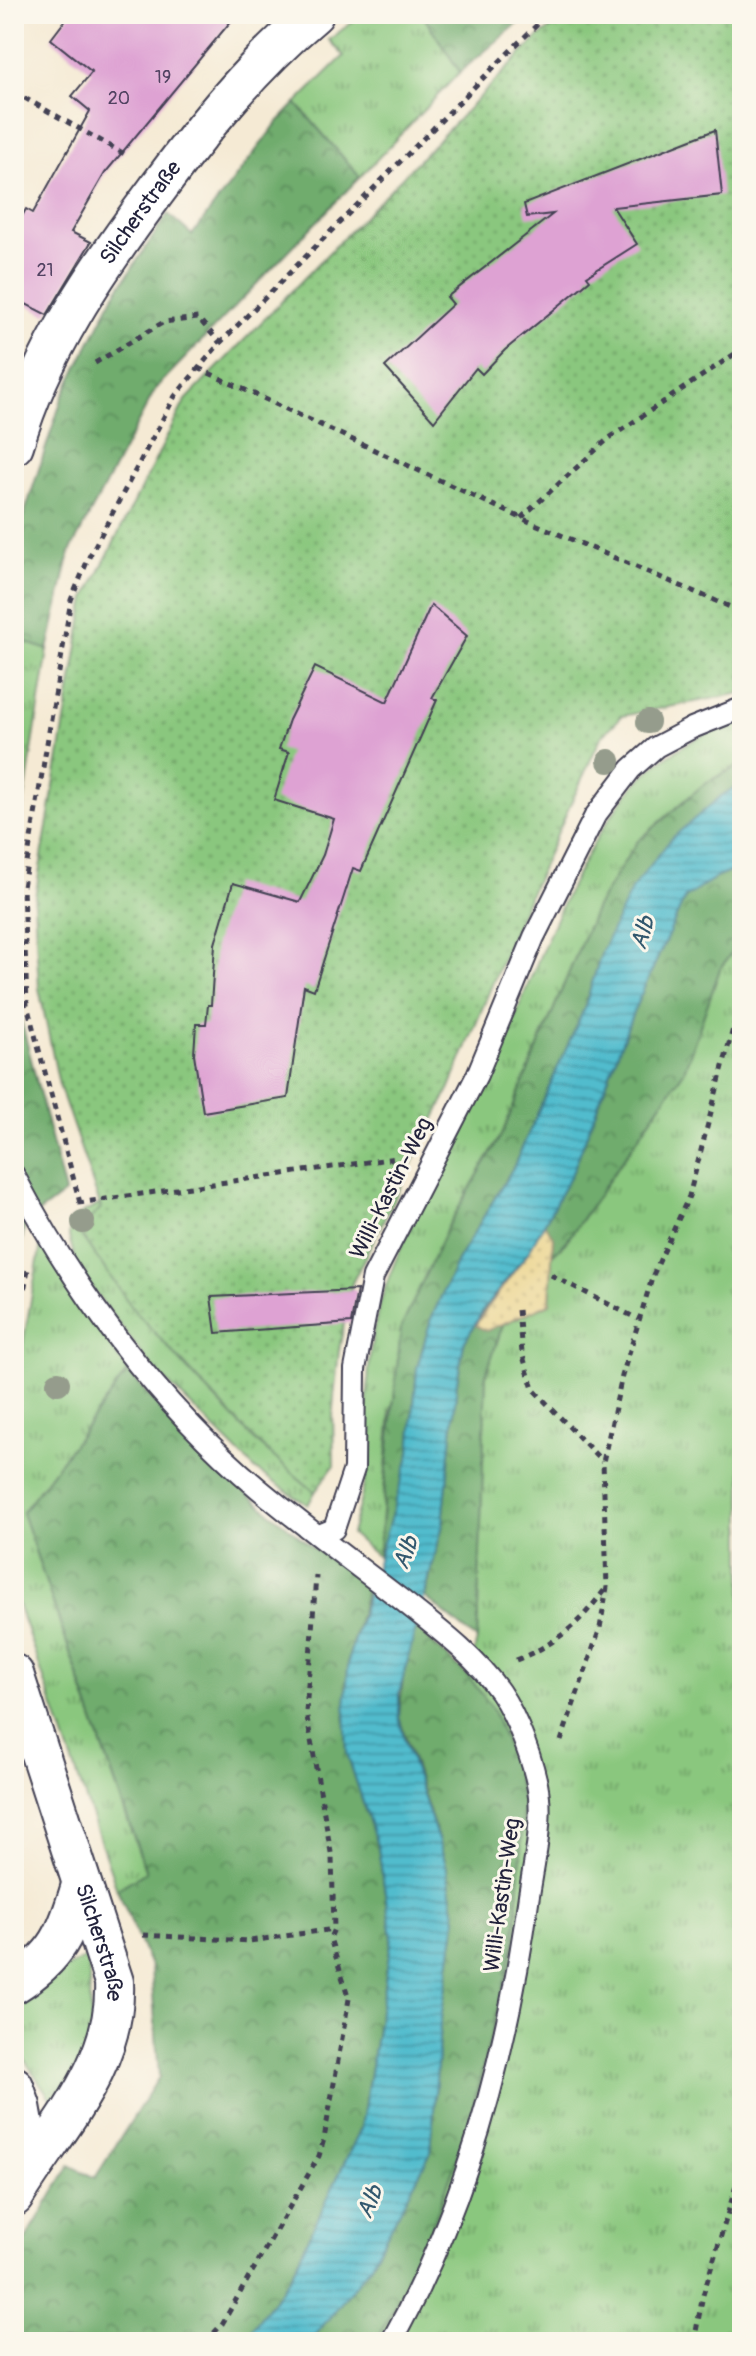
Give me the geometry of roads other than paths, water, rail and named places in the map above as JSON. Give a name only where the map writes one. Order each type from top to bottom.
[{"type":"street","name":"Silcherstraße","points":[[16,427],[66,321],[166,177],[238,87],[314,14]]},
{"type":"street","name":"Silcherstraße","points":[[14,1674],[114,1982],[115,2004],[110,2030],[83,2091],[23,2182]]},
{"type":"street","points":[[14,1984],[54,1954],[69,1928],[81,1885]]},
{"type":"street","points":[[14,2086],[21,2106],[23,2182]]},
{"type":"lane","name":"Willi-Kastin-Weg","points":[[319,1535],[334,1529],[354,1469],[355,1369],[373,1277],[431,1159],[477,1075],[534,937],[595,816],[631,769],[656,747],[692,728],[742,708]]},
{"type":"lane","points":[[14,1175],[37,1219],[108,1326],[200,1433],[258,1488],[319,1535]]},
{"type":"lane","name":"Willi-Kastin-Weg","points":[[319,1535],[437,1628],[486,1673],[516,1720],[537,1789],[535,1852],[522,1949],[492,2081],[468,2167],[417,2295],[391,2342]]},
{"type":"water","name":"Alb","points":[[742,783],[742,867],[715,878],[685,898],[634,1010],[573,1171],[529,1251],[483,1310],[464,1343],[457,1382],[443,1524],[399,1694],[399,1717],[404,1738],[446,1864],[456,1920],[440,2025],[431,2152],[370,2266],[310,2342],[243,2342],[290,2277],[361,2128],[392,1937],[378,1848],[347,1753],[345,1707],[349,1656],[410,1453],[417,1368],[431,1319],[457,1261],[514,1166],[584,1009],[602,951],[631,890],[671,839],[721,796]]}]
